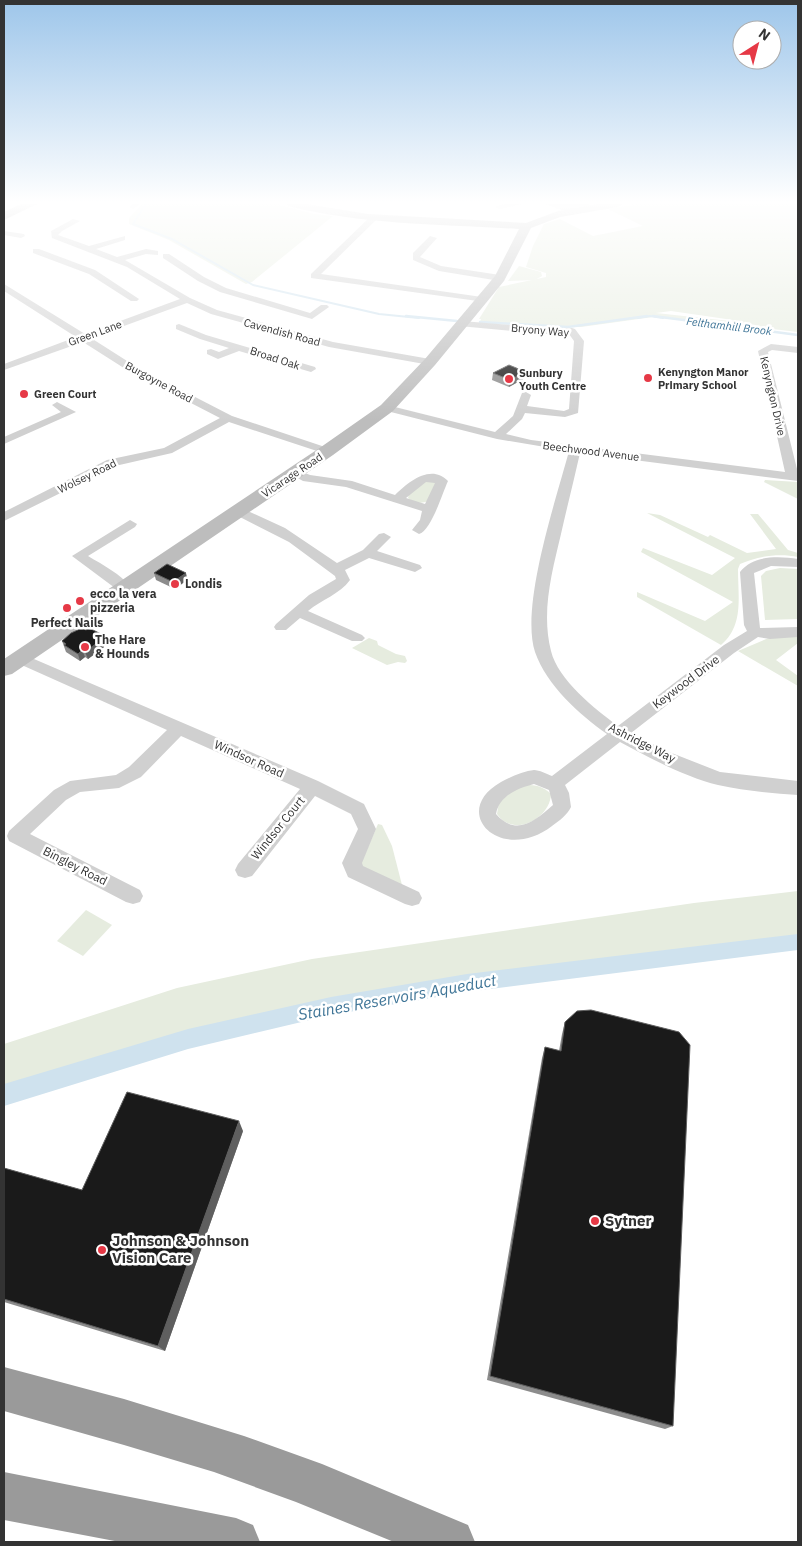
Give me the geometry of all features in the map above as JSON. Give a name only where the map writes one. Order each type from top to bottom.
[{"type":"highway","points":[[4,1389],[122,1421],[245,1459],[451,1542]]},
{"type":"highway","points":[[4,1496],[222,1538]]},
{"type":"street","points":[[103,276],[134,299]]},
{"type":"street","name":"Cavendish Road","points":[[148,276],[188,300],[243,328],[430,362]]},
{"type":"street","points":[[201,276],[225,290],[258,302],[312,316],[324,307]]},
{"type":"street","points":[[315,276],[482,300]]},
{"type":"street","points":[[489,276],[500,278]]},
{"type":"street","name":"Vicarage Road","points":[[4,669],[388,408],[430,362],[500,278]]},
{"type":"street","name":"Green Lane","points":[[4,367],[188,300],[243,284]]},
{"type":"street","name":"Burgoyne Road","points":[[4,287],[130,368],[228,418],[327,451]]},
{"type":"street","points":[[112,294],[122,291]]},
{"type":"street","name":"Bryony Way","points":[[462,324],[547,331],[572,331],[579,341],[574,411],[565,414],[521,409]]},
{"type":"street","name":"Broad Oak","points":[[180,327],[218,341],[269,355],[277,360],[311,369]]},
{"type":"street","points":[[218,341],[243,328]]},
{"type":"street","name":"Broad Oak","points":[[211,352],[218,356],[240,347]]},
{"type":"street","name":"Kenyngton Drive","points":[[795,476],[763,351],[771,347],[798,350]]},
{"type":"street","points":[[497,436],[518,417],[526,395]]},
{"type":"street","points":[[4,441],[70,412],[57,405]]},
{"type":"street","name":"Beechwood Avenue","points":[[388,408],[497,436],[575,449],[795,476]]},
{"type":"street","name":"Wolsey Road","points":[[4,517],[111,463],[168,451],[228,418]]},
{"type":"street","name":"Ashridge Way","points":[[575,449],[543,581],[539,618],[543,652],[560,683],[590,714],[618,734],[658,755],[718,778],[798,788]]},
{"type":"street","points":[[294,473],[307,478],[348,484],[429,508]]},
{"type":"street","points":[[398,499],[421,478],[428,476],[442,481],[429,508],[426,521],[419,530]]},
{"type":"street","points":[[239,511],[271,525],[319,554],[342,575],[343,580],[333,588],[314,598],[281,627]]},
{"type":"street","points":[[124,588],[110,576],[79,556],[130,524]]},
{"type":"street","points":[[336,569],[368,553],[384,537]]},
{"type":"street","points":[[368,553],[415,568]]},
{"type":"street","points":[[798,563],[781,560],[765,562],[754,566],[747,572],[751,625],[755,632],[770,634],[798,632]]},
{"type":"street","points":[[298,612],[357,638]]},
{"type":"street","name":"Keywood Drive","points":[[554,784],[755,632]]},
{"type":"street","name":"Windsor Road","points":[[20,658],[312,786],[358,809],[367,829],[352,863],[355,871],[412,898]]},
{"type":"street","name":"Bingley Road","points":[[134,896],[10,837],[60,795],[76,786],[119,781],[135,772],[179,728]]},
{"type":"street","name":"Windsor Court","points":[[245,870],[312,786]]},
{"type":"shaded area","points":[[232,276],[259,276],[246,284]]},
{"type":"shaded area","points":[[512,276],[542,276],[535,280],[508,281]]},
{"type":"shaded area","points":[[798,276],[798,332],[731,324],[733,320],[671,311],[656,313],[730,321],[729,326],[653,317],[581,327],[480,322],[481,319],[479,319],[499,287],[546,277]]},
{"type":"shaded area","points":[[765,480],[798,482],[798,499],[764,482]]},
{"type":"shaded area","points":[[424,481],[436,482],[428,501],[418,502],[408,498],[409,494]]},
{"type":"shaded area","points":[[647,513],[660,515],[708,537],[710,535],[747,553],[776,549],[750,514],[758,514],[788,550],[798,553],[798,557],[769,556],[740,564],[738,569],[739,601],[736,620],[733,629],[721,645],[637,597],[637,592],[705,621],[733,602],[641,552],[643,548],[712,575],[735,558]]},
{"type":"shaded area","points":[[780,568],[798,569],[798,619],[765,620],[761,576],[766,571]]},
{"type":"shaded area","points":[[771,637],[798,637],[798,643],[776,660],[798,676],[798,686],[738,651]]},
{"type":"shaded area","points":[[369,638],[396,654],[405,656],[407,661],[405,663],[398,662],[387,665],[352,648]]},
{"type":"shaded area","points":[[525,785],[539,786],[545,789],[551,794],[549,803],[538,818],[521,825],[512,825],[504,821],[497,814],[499,802],[512,791]]},
{"type":"shaded area","points":[[378,824],[382,825],[392,846],[402,885],[360,866]]},
{"type":"shaded area","points":[[798,891],[798,942],[467,983],[331,1006],[188,1039],[4,1095],[4,1044],[177,988],[312,959],[694,903]]},
{"type":"shaded area","points":[[86,910],[112,925],[83,956],[57,941]]},
{"type":"building","points":[[509,365],[526,372],[510,380],[493,373]]},
{"type":"building","points":[[167,564],[186,573],[173,582],[154,573]]},
{"type":"building","points":[[82,628],[86,630],[89,628],[103,635],[99,639],[101,640],[85,652],[82,650],[78,654],[64,645],[66,644],[62,641],[71,633]]},
{"type":"building","name":"Sytner","points":[[591,1010],[679,1032],[690,1045],[673,1426],[490,1376],[545,1047],[561,1051],[565,1022],[577,1011]]},
{"type":"building","name":"Johnson & Johnson Vision Care","points":[[127,1092],[239,1121],[158,1346],[4,1299],[4,1168],[82,1190]]},
{"type":"waterway","name":"Felthamhill Brook","points":[[237,276],[253,285],[379,314],[419,318]]},
{"type":"waterway","name":"Felthamhill Brook","points":[[406,316],[457,321]]},
{"type":"waterway","name":"Felthamhill Brook","points":[[480,322],[568,327],[647,316]]},
{"type":"waterway","name":"Felthamhill Brook","points":[[638,318],[650,316],[663,318]]},
{"type":"waterway","name":"Felthamhill Brook","points":[[653,316],[798,335]]},
{"type":"waterway","name":"Staines Reservoirs Aqueduct","points":[[4,1095],[188,1039],[331,1006],[467,983],[798,942]]},
{"type":"place","name":"Kenyngton Manor Primary School","points":[[648,378]]},
{"type":"place","name":"Sunbury Youth Centre","points":[[509,379]]},
{"type":"place","name":"Green Court","points":[[24,394]]},
{"type":"place","name":"Londis","points":[[175,584]]},
{"type":"place","name":"ecco la vera pizzeria","points":[[80,601]]},
{"type":"place","name":"Perfect Nails","points":[[67,608]]},
{"type":"place","name":"The Hare & Hounds","points":[[85,647]]},
{"type":"place","name":"Sytner","points":[[595,1221]]},
{"type":"place","name":"Johnson & Johnson Vision Care","points":[[102,1250]]}]
